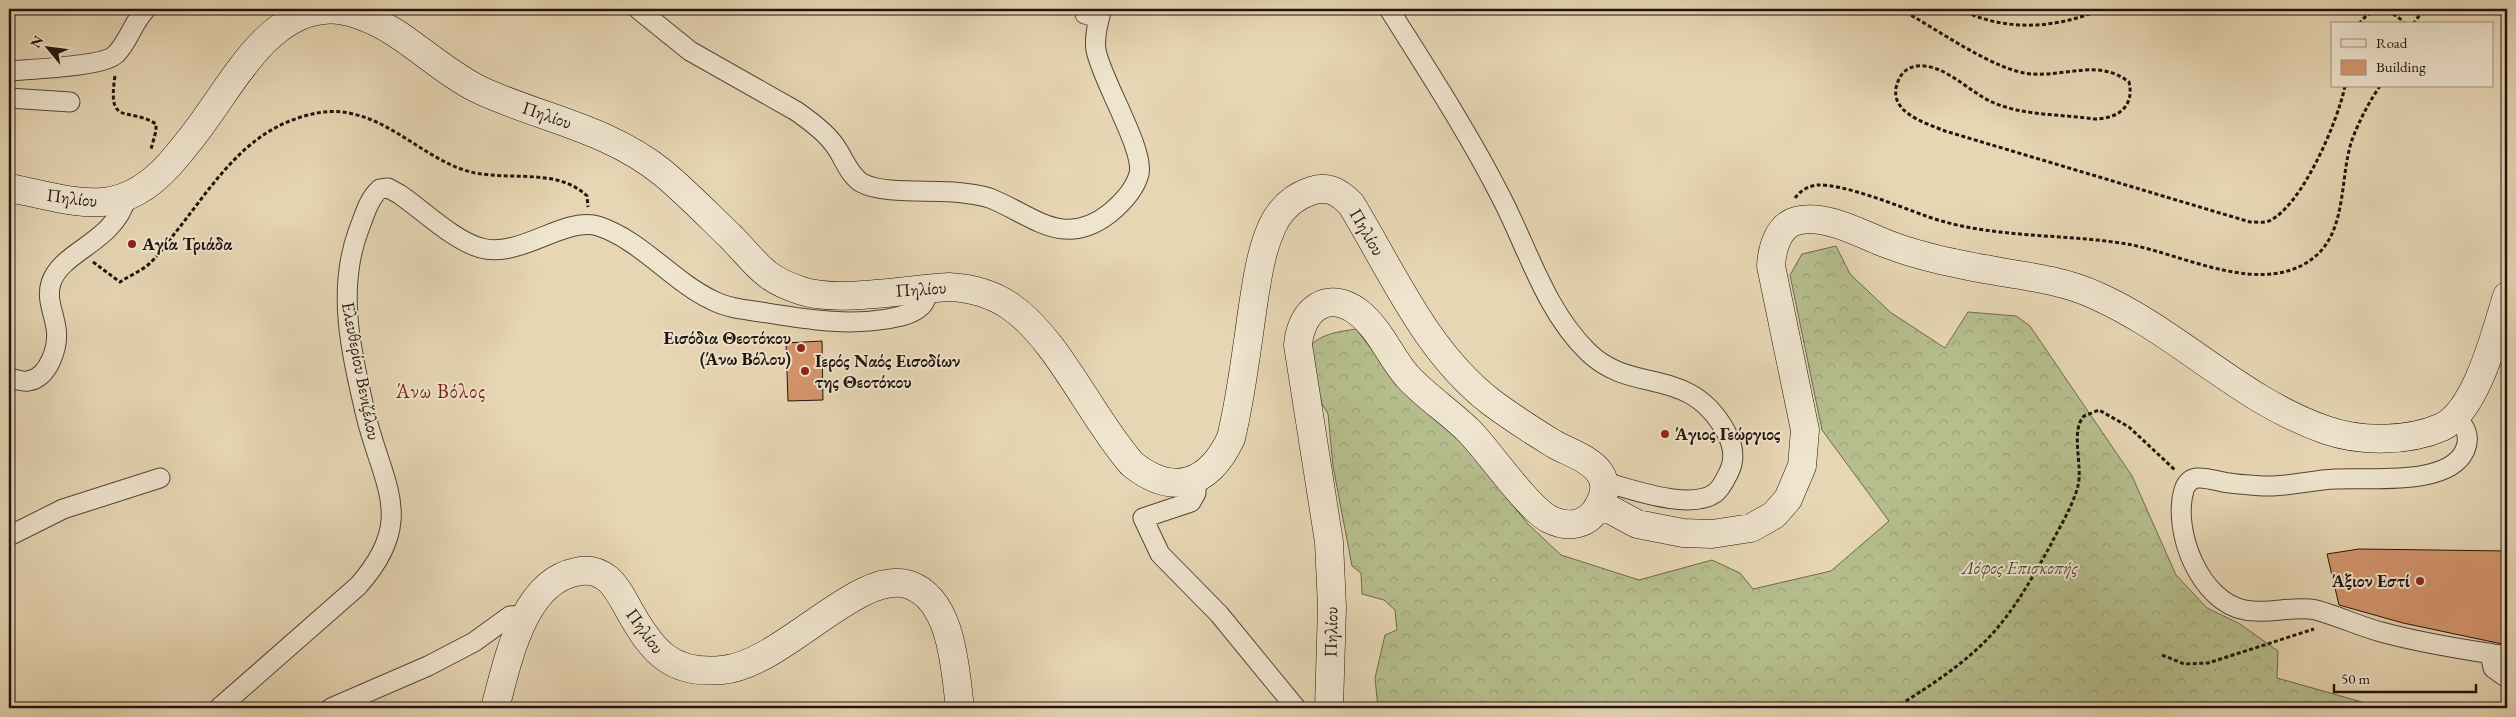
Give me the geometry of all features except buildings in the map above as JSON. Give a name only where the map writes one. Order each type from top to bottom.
[{"type":"main road","name":"Πηλίου","points":[[9,188],[92,202],[126,199],[148,187],[169,165],[249,59],[269,38],[301,16],[325,9],[337,10],[380,24],[479,90],[589,130],[625,147],[677,185],[735,242],[759,269],[780,283],[804,292],[826,295],[928,288],[964,288],[982,292],[1010,306],[1026,319],[1051,350],[1132,464],[1151,477],[1167,483],[1180,483],[1196,478],[1213,465],[1230,438],[1258,272],[1272,227],[1286,206],[1308,192],[1324,188],[1339,193],[1351,204],[1418,317],[1439,349],[1461,377],[1514,418],[1592,465],[1602,493],[1588,519],[1572,525],[1550,519],[1537,509],[1469,432],[1408,376],[1360,314],[1348,306],[1333,304],[1323,304],[1311,310],[1301,327],[1298,345],[1329,542],[1332,607],[1329,708]]},
{"type":"main road","points":[[1602,493],[1637,524],[1683,533],[1712,534],[1751,528],[1774,515],[1788,499],[1802,466],[1805,430],[1771,266],[1772,255],[1779,236],[1793,222],[1810,220],[1832,223],[1897,248],[1957,263],[2048,280],[2095,294],[2154,327],[2274,407],[2326,430],[2363,438],[2413,435],[2442,427],[2455,416],[2471,394],[2479,377],[2507,296]]},
{"type":"main road","name":"Πηλίου","points":[[495,708],[510,655],[525,615],[539,596],[557,581],[572,573],[590,570],[602,574],[614,586],[647,638],[665,659],[690,668],[723,670],[762,658],[868,589],[886,582],[903,583],[925,594],[940,614],[954,663],[960,708]]},
{"type":"street","points":[[9,71],[104,61],[114,57],[146,9]]},
{"type":"street","points":[[638,9],[690,51],[796,111],[810,121],[833,142],[849,170],[860,182],[875,187],[960,192],[984,196],[1040,224],[1054,228],[1085,227],[1103,218],[1125,199],[1139,174],[1140,164],[1135,147],[1096,51],[1095,12]]},
{"type":"street","points":[[1389,9],[1442,93],[1493,183],[1548,295],[1582,346],[1594,358],[1616,372],[1661,382],[1688,392],[1697,398],[1716,415],[1733,449],[1730,470],[1726,479],[1714,494],[1702,498],[1602,493]]},
{"type":"street","points":[[9,98],[70,102]]},
{"type":"street","name":"Ελευθερίου Βενιζέλου","points":[[219,708],[350,594],[373,567],[386,544],[390,524],[390,492],[367,416],[346,310],[348,263],[367,209],[375,194],[382,188],[391,190],[465,241],[474,246],[492,250],[515,247],[584,225]]},
{"type":"street","points":[[9,378],[28,381],[36,378],[50,361],[56,340],[50,301],[51,284],[58,272],[112,226],[123,210],[126,199]]},
{"type":"street","points":[[584,225],[598,226],[611,232],[711,300],[738,308],[829,323],[873,321],[906,314],[919,308],[926,300],[928,288]]},
{"type":"street","points":[[2455,416],[2465,429],[2467,444],[2456,463],[2442,470],[2382,479],[2335,479],[2266,486],[2232,484],[2200,478],[2188,483],[2182,497],[2188,551],[2201,577],[2219,597],[2235,608],[2262,612],[2316,610],[2343,620],[2416,640],[2499,654],[2493,668],[2507,678]]},
{"type":"street","points":[[9,536],[70,506],[160,478]]},
{"type":"street","points":[[1196,478],[1196,493],[1191,502],[1143,518],[1160,554],[1219,614],[1296,708]]},
{"type":"street","points":[[330,708],[428,666],[474,642],[510,616],[525,615]]},
{"type":"path","points":[[1900,9],[1993,61],[2020,72],[2033,74],[2105,70],[2117,73],[2123,77],[2129,82],[2131,90],[2130,99],[2120,113],[2105,119],[2094,119],[2011,108],[1993,102],[1935,69],[1916,66],[1907,70],[1897,83],[1898,103],[1904,113],[1945,131],[2250,222],[2268,222],[2292,203],[2318,158],[2344,88]]},
{"type":"path","points":[[1960,9],[2000,24],[2014,26],[2068,19],[2101,9]]},
{"type":"path","points":[[2414,22],[2424,9]]},
{"type":"path","points":[[2361,22],[2366,15],[2384,10],[2391,12],[2403,22]]},
{"type":"path","points":[[114,57],[116,69],[113,90],[115,107],[123,115],[145,117],[156,124],[149,156]]},
{"type":"path","points":[[1793,222],[1792,205],[1798,194],[1818,185],[1866,196],[1967,228],[2126,244],[2161,251],[2252,275],[2269,275],[2288,270],[2310,260],[2327,243],[2334,229],[2352,140],[2379,88]]},
{"type":"path","points":[[88,246],[92,262],[120,282],[149,265],[230,164],[260,136],[278,125],[313,113],[327,112],[352,113],[379,123],[462,170],[486,176],[538,178],[566,182],[587,196],[588,209],[584,225]]},
{"type":"path","points":[[1894,708],[1952,670],[1992,635],[2015,606],[2056,536],[2074,497],[2080,474],[2077,431],[2084,416],[2098,410],[2117,419],[2161,456],[2188,483]]},
{"type":"path","points":[[2162,656],[2184,664],[2208,663],[2343,620]]},
{"type":"green space","name":"Λόφος Επισκοπής","points":[[1836,246],[1850,274],[1890,312],[1945,348],[1968,312],[2016,316],[2030,326],[2132,476],[2176,575],[2207,608],[2240,624],[2278,651],[2277,678],[2383,708],[1378,708],[1375,678],[1385,635],[1397,630],[1395,610],[1384,600],[1362,594],[1361,573],[1352,566],[1333,466],[1328,414],[1314,390],[1307,350],[1311,345],[1322,337],[1356,329],[1405,393],[1454,433],[1528,524],[1561,555],[1639,580],[1712,560],[1740,573],[1753,589],[1831,571],[1889,521],[1822,430],[1790,275],[1802,254]]},
{"type":"place","name":"Αγία Τριάδα","points":[[132,244]]},
{"type":"place","name":"Εισόδια Θεοτόκου (Άνω Βόλου)","points":[[801,348]]},
{"type":"place","name":"Ιερός Ναός Εισοδίων της Θεοτόκου","points":[[805,371]]},
{"type":"place","name":"Άγιος Γεώργιος","points":[[1665,434]]},
{"type":"place","name":"Άξιον Εστί","points":[[2420,581]]},
{"type":"district","name":"Άνω Βόλος","points":[[441,391]]}]
